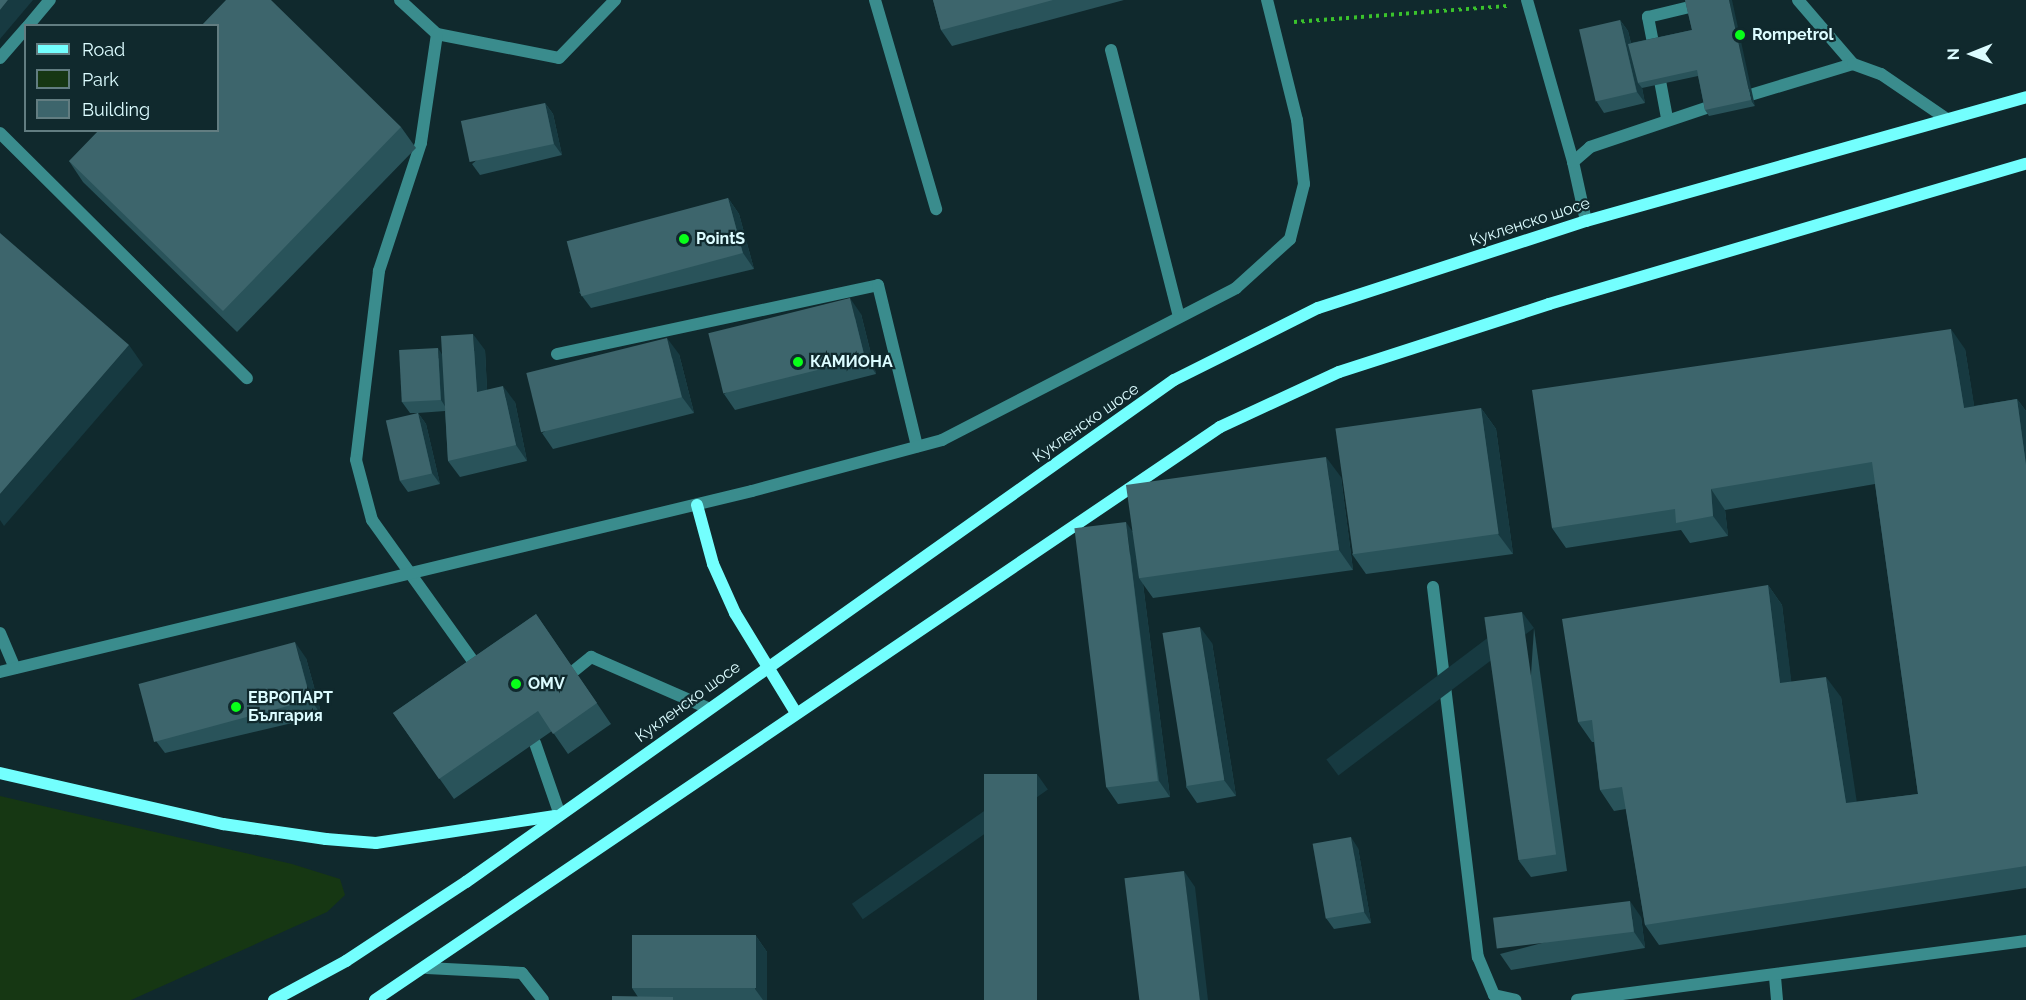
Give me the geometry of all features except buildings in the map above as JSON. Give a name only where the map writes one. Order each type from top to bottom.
[{"type":"main road","name":"Кукленско шосе","points":[[274,1000],[346,961],[560,815],[764,668],[1174,380],[1318,308],[1586,221],[1947,118],[2026,98]]},
{"type":"main road","points":[[375,1000],[389,995],[796,713],[1220,426],[1339,372],[1549,304],[2026,164]]},
{"type":"main road","points":[[697,505],[713,564],[764,668],[796,713]]},
{"type":"main road","points":[[0,773],[223,824],[326,840],[376,843],[560,815]]},
{"type":"street","points":[[30,24],[50,0]]},
{"type":"street","points":[[400,0],[437,34],[559,58],[615,0]]},
{"type":"street","points":[[875,0],[936,209]]},
{"type":"street","points":[[0,672],[697,505],[942,440],[1236,288],[1290,239],[1304,184],[1297,120],[1267,0]]},
{"type":"street","points":[[1667,117],[1665,78],[1659,45],[1648,16],[1720,0],[1724,19]]},
{"type":"street","points":[[1798,0],[1853,64],[1881,74],[1947,118]]},
{"type":"street","points":[[1526,2],[1573,162],[1586,221]]},
{"type":"street","points":[[0,58],[24,30]]},
{"type":"street","points":[[437,34],[421,143],[379,271],[356,460],[372,520],[406,573],[486,679]]},
{"type":"street","points":[[1112,50],[1179,316]]},
{"type":"street","points":[[1573,162],[1590,147],[1667,117],[1853,64]]},
{"type":"street","points":[[1736,80],[1740,98]]},
{"type":"street","points":[[0,133],[247,378]]},
{"type":"street","points":[[557,354],[878,285],[917,446]]},
{"type":"street","points":[[1434,587],[1478,957],[1494,995],[1515,1000]]},
{"type":"street","points":[[0,633],[15,668]]},
{"type":"street","points":[[575,670],[591,657],[708,708]]},
{"type":"street","points":[[535,743],[560,815]]},
{"type":"street","points":[[1577,1000],[1775,977],[2026,941]]},
{"type":"street","points":[[427,968],[522,973],[543,1000]]},
{"type":"street","points":[[1775,977],[1777,1000]]},
{"type":"path","points":[[1272,24],[1526,2]]},
{"type":"green space","points":[[0,796],[292,864],[340,879],[345,895],[327,912],[131,1000],[0,1000]]},
{"type":"place","name":"Rompetrol","points":[[1740,35]]},
{"type":"place","name":"PointS","points":[[684,239]]},
{"type":"place","name":"КАМИОНА","points":[[798,362]]},
{"type":"place","name":"OMV","points":[[516,684]]},
{"type":"place","name":"ЕВРОПАРТ България","points":[[236,707]]}]
